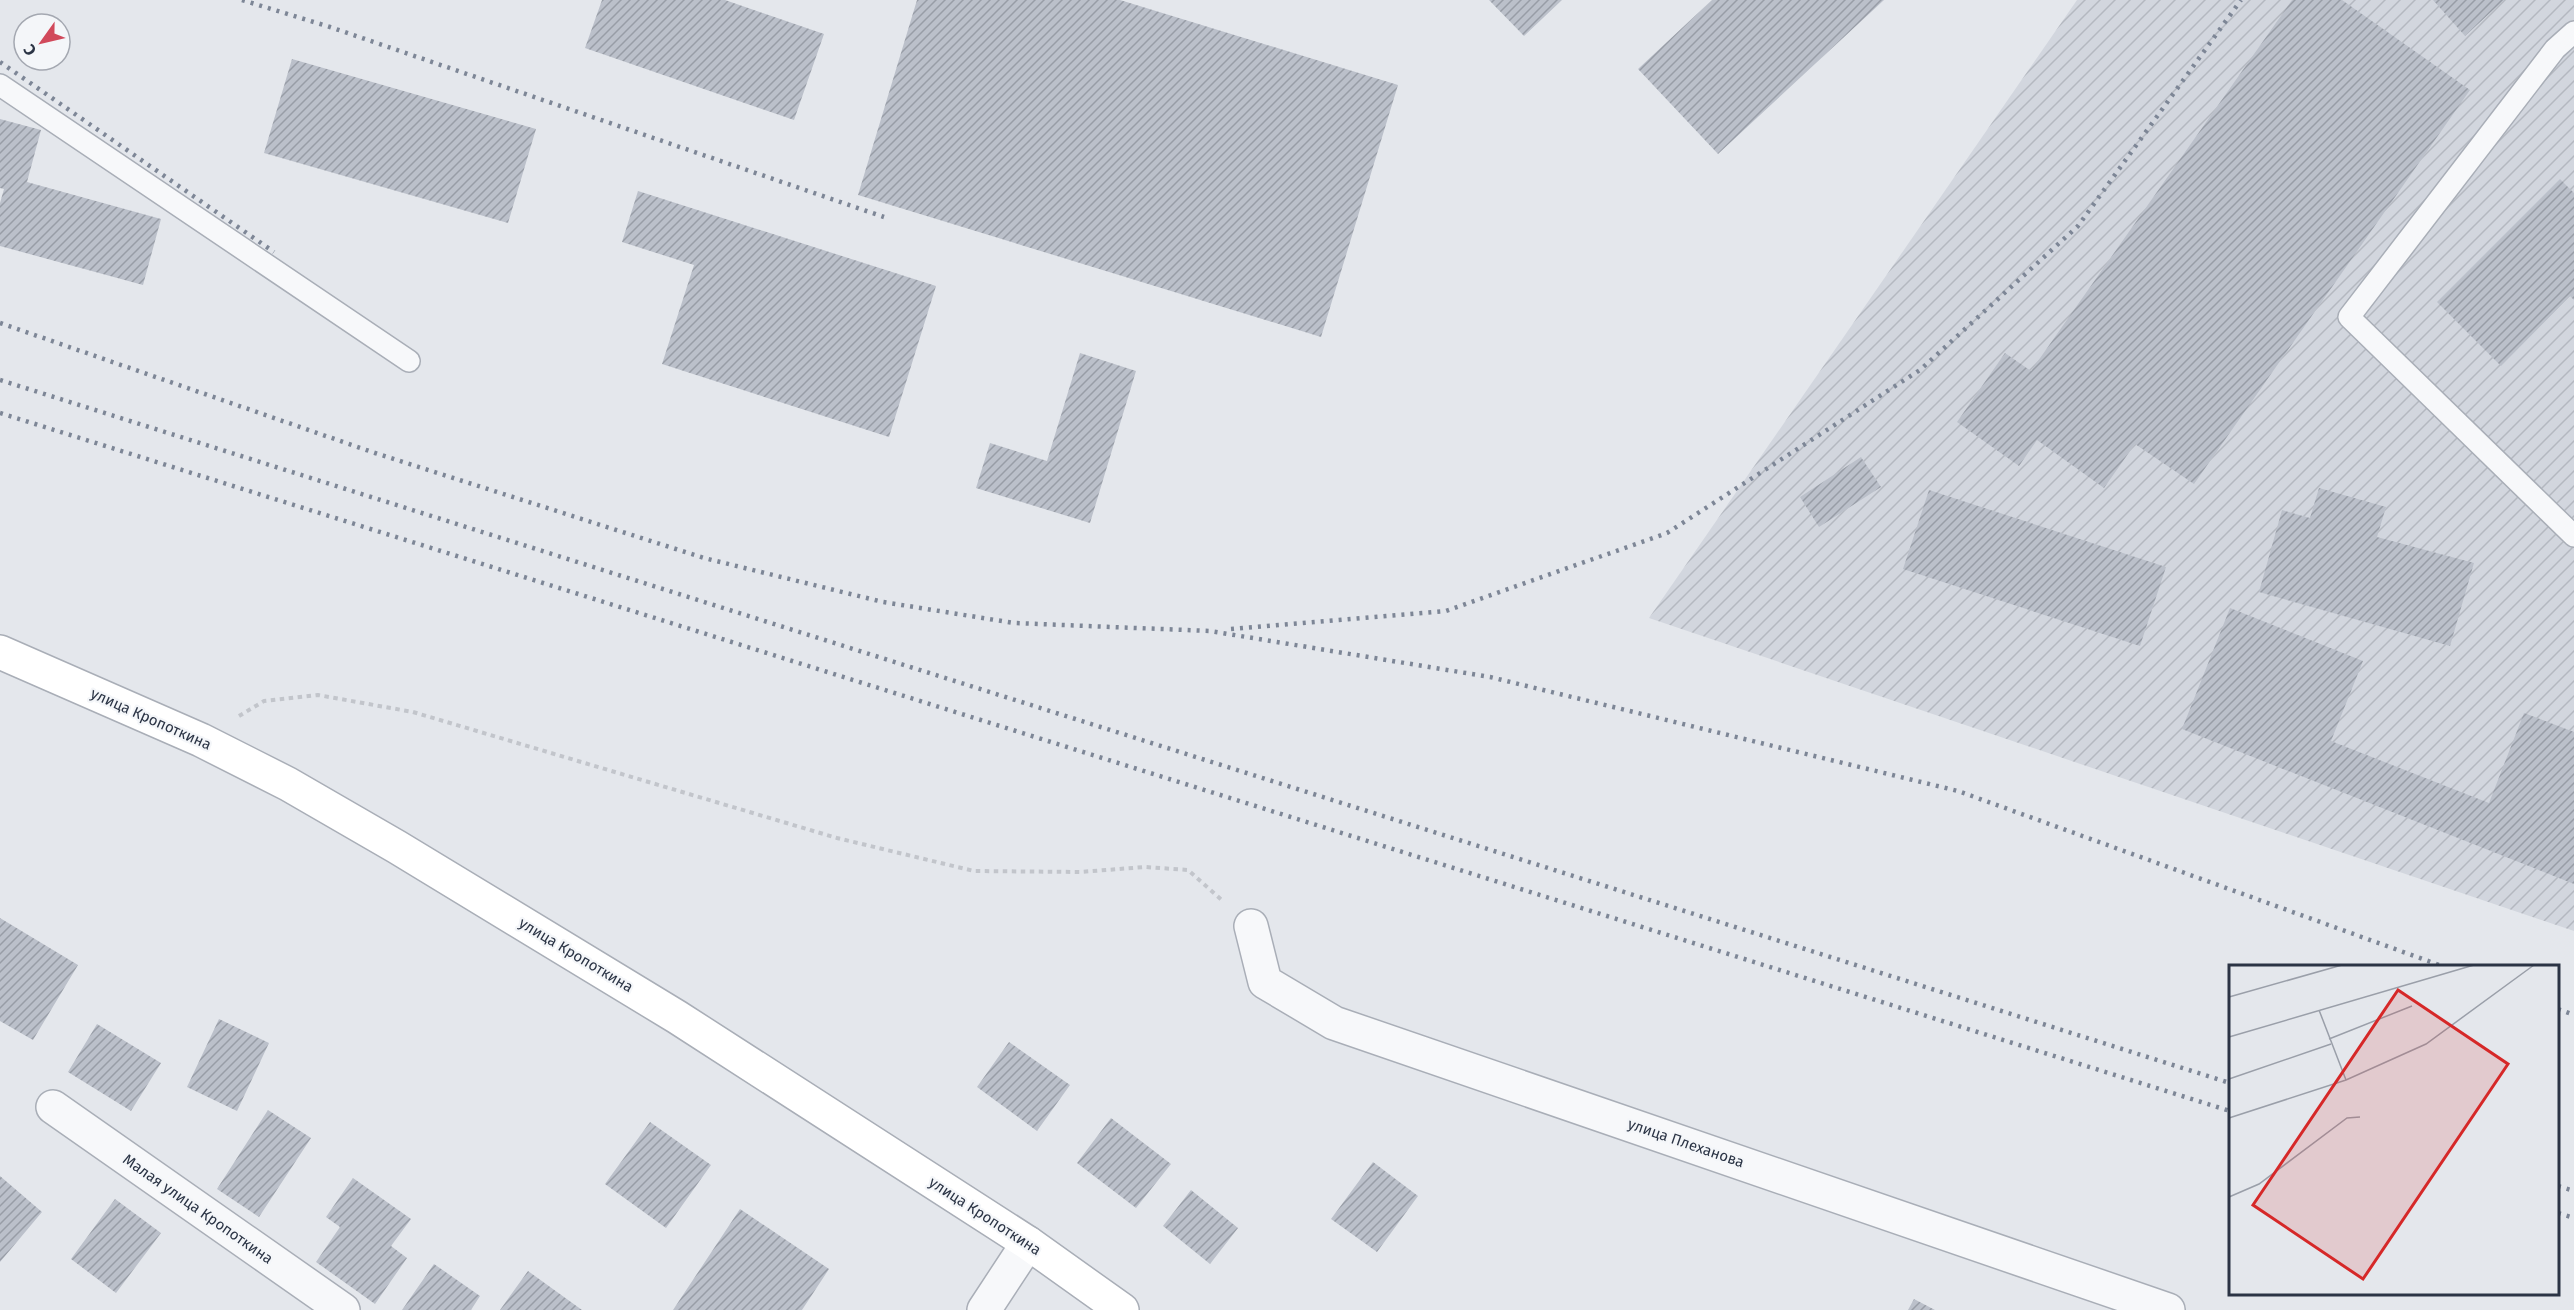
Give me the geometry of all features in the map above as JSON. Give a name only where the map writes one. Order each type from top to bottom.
[{"type":"main road","name":"улица Кропоткина","points":[[0,652],[201,740],[288,784],[397,847],[667,1011],[1028,1243],[1122,1310]]},
{"type":"street","name":"улица Плеханова","points":[[1251,926],[1266,982],[1334,1023],[2168,1310]]},
{"type":"street","name":"Малая улица Кропоткина","points":[[53,1107],[343,1310]]},
{"type":"street","points":[[984,1310],[1028,1243]]},
{"type":"lane","points":[[2574,32],[2555,49],[2349,317],[2574,536]]},
{"type":"lane","points":[[0,86],[410,361]]},
{"type":"path","points":[[201,740],[264,701],[318,695],[403,710],[837,838],[974,871],[1080,872],[1146,867],[1188,870],[1251,926]]},
{"type":"shaded area","points":[[2077,0],[2574,0],[2574,931],[1649,618]]},
{"type":"building","points":[[602,0],[725,0],[824,34],[794,120],[585,48]]},
{"type":"building","points":[[917,0],[1120,0],[1398,85],[1321,337],[858,195]]},
{"type":"building","points":[[1489,0],[1562,0],[1524,36]]},
{"type":"building","points":[[1712,0],[1884,0],[1718,154],[1638,69]]},
{"type":"building","points":[[2292,0],[2342,0],[2470,90],[2194,484],[2135,444],[2104,488],[2037,440],[2019,466],[1957,422],[2005,353],[2031,371]]},
{"type":"building","points":[[2433,0],[2504,0],[2465,36]]},
{"type":"building","points":[[292,59],[536,129],[508,223],[264,153]]},
{"type":"building","points":[[0,119],[41,130],[27,182],[161,219],[143,285],[0,246],[0,203],[4,189],[0,188]]},
{"type":"building","points":[[2560,179],[2574,193],[2574,300],[2570,296],[2501,366],[2437,302]]},
{"type":"building","points":[[638,191],[936,286],[889,437],[662,364],[694,265],[622,242]]},
{"type":"building","points":[[1080,353],[1136,371],[1090,523],[976,488],[990,443],[1047,461]]},
{"type":"building","points":[[1861,457],[1881,487],[1819,527],[1800,497]]},
{"type":"building","points":[[2319,488],[2386,507],[2377,537],[2474,563],[2450,646],[2259,592],[2282,510],[2310,518]]},
{"type":"building","points":[[1929,490],[2166,567],[2140,646],[1903,569]]},
{"type":"building","points":[[2230,608],[2363,661],[2331,741],[2489,803],[2524,713],[2574,732],[2574,884],[2182,729]]},
{"type":"building","points":[[0,918],[78,965],[33,1040],[0,1021]]},
{"type":"building","points":[[219,1019],[269,1043],[237,1111],[187,1087]]},
{"type":"building","points":[[97,1024],[161,1063],[131,1111],[68,1072]]},
{"type":"building","points":[[1009,1042],[1070,1085],[1037,1131],[977,1087]]},
{"type":"building","points":[[268,1110],[311,1138],[259,1217],[217,1189]]},
{"type":"building","points":[[1111,1118],[1171,1164],[1136,1208],[1077,1163]]},
{"type":"building","points":[[650,1122],[711,1165],[666,1228],[605,1184]]},
{"type":"building","points":[[1373,1162],[1418,1196],[1377,1252],[1331,1219]]},
{"type":"building","points":[[0,1176],[42,1212],[0,1262]]},
{"type":"building","points":[[353,1178],[411,1219],[391,1246],[407,1258],[375,1304],[316,1262],[340,1227],[326,1217]]},
{"type":"building","points":[[1191,1190],[1238,1228],[1210,1264],[1163,1226]]},
{"type":"building","points":[[115,1199],[161,1233],[116,1293],[71,1259]]},
{"type":"building","points":[[740,1209],[829,1269],[802,1310],[673,1310]]},
{"type":"building","points":[[434,1264],[480,1296],[471,1310],[402,1310]]},
{"type":"building","points":[[528,1271],[582,1310],[500,1310]]},
{"type":"building","points":[[1914,1299],[1935,1310],[1908,1310]]},
{"type":"railway","points":[[242,0],[330,27],[884,217]]},
{"type":"railway","points":[[1231,629],[1446,611],[1667,533],[1920,370],[2078,226],[2241,0]]},
{"type":"railway","points":[[0,62],[274,252]]},
{"type":"railway","points":[[0,323],[375,453],[704,558],[883,602],[1014,623],[1210,631],[1490,677],[1958,791],[2439,965]]},
{"type":"railway","points":[[0,380],[2229,1083]]},
{"type":"railway","points":[[0,413],[2229,1111]]},
{"type":"railway","points":[[2559,1009],[2574,1015]]},
{"type":"railway","points":[[2559,1186],[2574,1191]]},
{"type":"railway","points":[[2559,1213],[2574,1218]]}]
